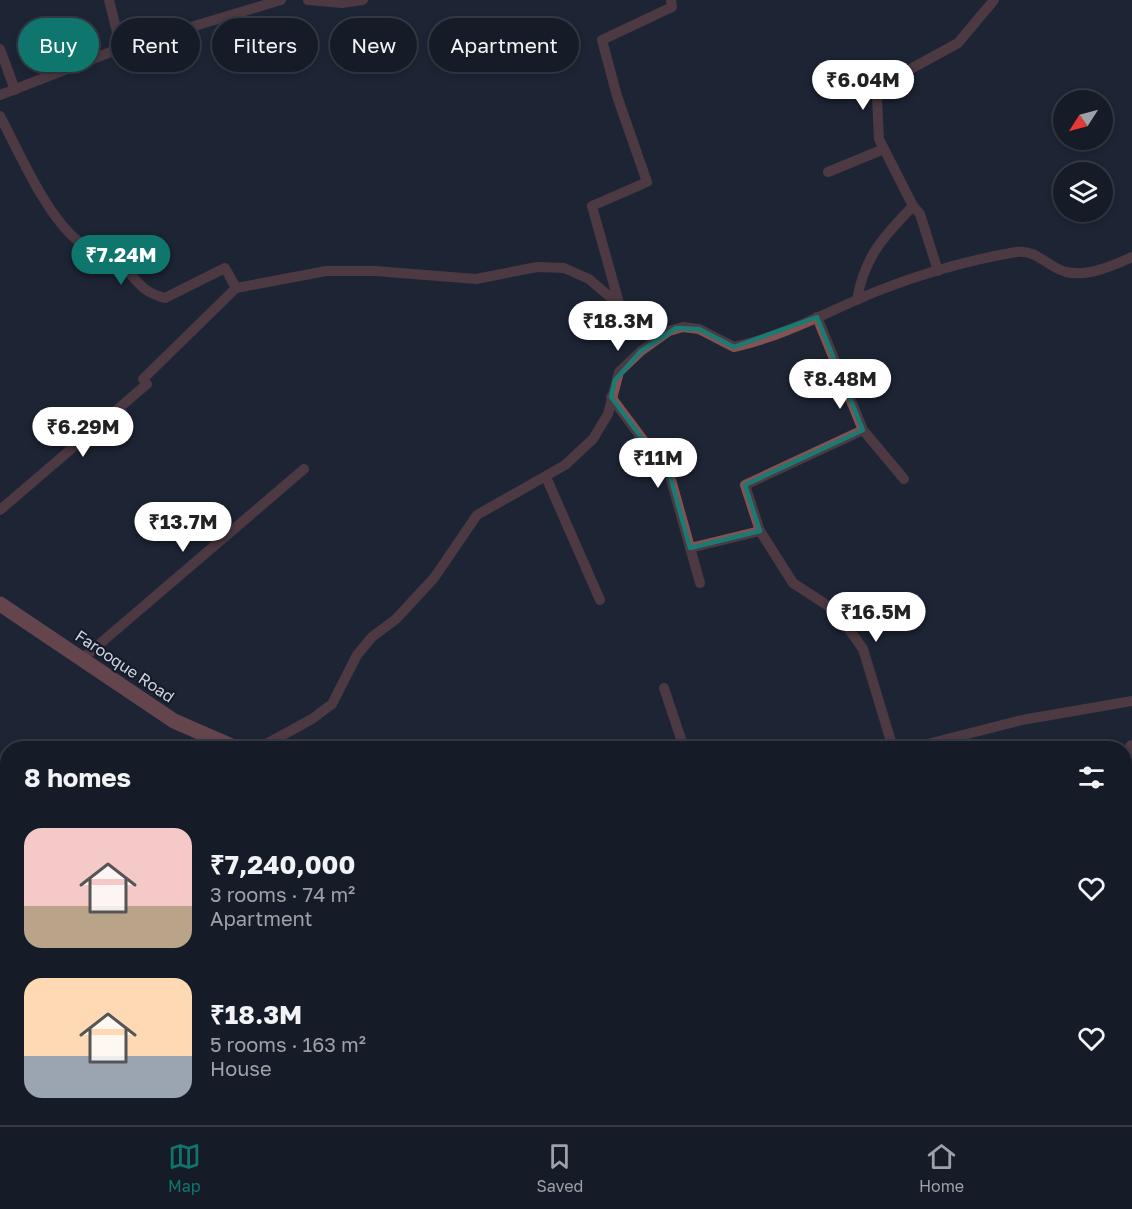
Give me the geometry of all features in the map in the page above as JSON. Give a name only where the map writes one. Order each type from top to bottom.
[{"type":"main road","name":"Farooque Road","points":[[0,604],[174,721],[217,741]]},
{"type":"street","points":[[109,0],[114,18]]},
{"type":"street","points":[[200,24],[281,0]]},
{"type":"street","points":[[308,0],[342,3],[363,0]]},
{"type":"street","points":[[619,303],[592,206],[646,182],[617,96],[602,40],[672,7],[671,0]]},
{"type":"street","points":[[938,271],[920,214],[913,206],[879,139],[877,97],[908,71],[958,43],[994,0]]},
{"type":"street","points":[[0,49],[15,90]]},
{"type":"street","points":[[0,95],[111,52]]},
{"type":"street","points":[[0,117],[44,199],[76,240],[92,251],[115,260],[148,294],[165,298],[225,268],[236,288]]},
{"type":"street","points":[[828,172],[884,149]]},
{"type":"street","points":[[857,300],[860,277],[867,261],[913,206]]},
{"type":"street","points":[[272,741],[312,719],[332,704],[357,655],[372,637],[396,619],[420,595],[449,560],[477,515],[565,465],[593,439],[605,420],[619,372],[658,338],[676,328],[692,327],[734,347],[754,342],[857,300],[938,271],[1026,251],[1067,272],[1090,272],[1132,257]]},
{"type":"street","points":[[0,510],[146,382],[236,288],[326,271],[375,271],[476,279],[537,267],[564,268],[589,279],[658,338]]},
{"type":"street","points":[[817,317],[863,430],[904,479]]},
{"type":"street","points":[[611,397],[670,476],[700,584]]},
{"type":"street","points":[[863,430],[745,485],[760,531],[793,583],[836,611],[863,649],[891,741]]},
{"type":"street","points":[[82,659],[304,469]]},
{"type":"street","points":[[546,477],[600,600]]},
{"type":"street","points":[[690,548],[760,531]]},
{"type":"street","points":[[664,688],[682,741]]},
{"type":"street","points":[[940,741],[1022,720],[1132,701]]},
{"type":"highlighted area","points":[[817,317],[863,430],[745,485],[760,531],[690,548],[670,476],[611,397],[615,380],[641,351],[676,328],[699,329],[734,347]]}]
